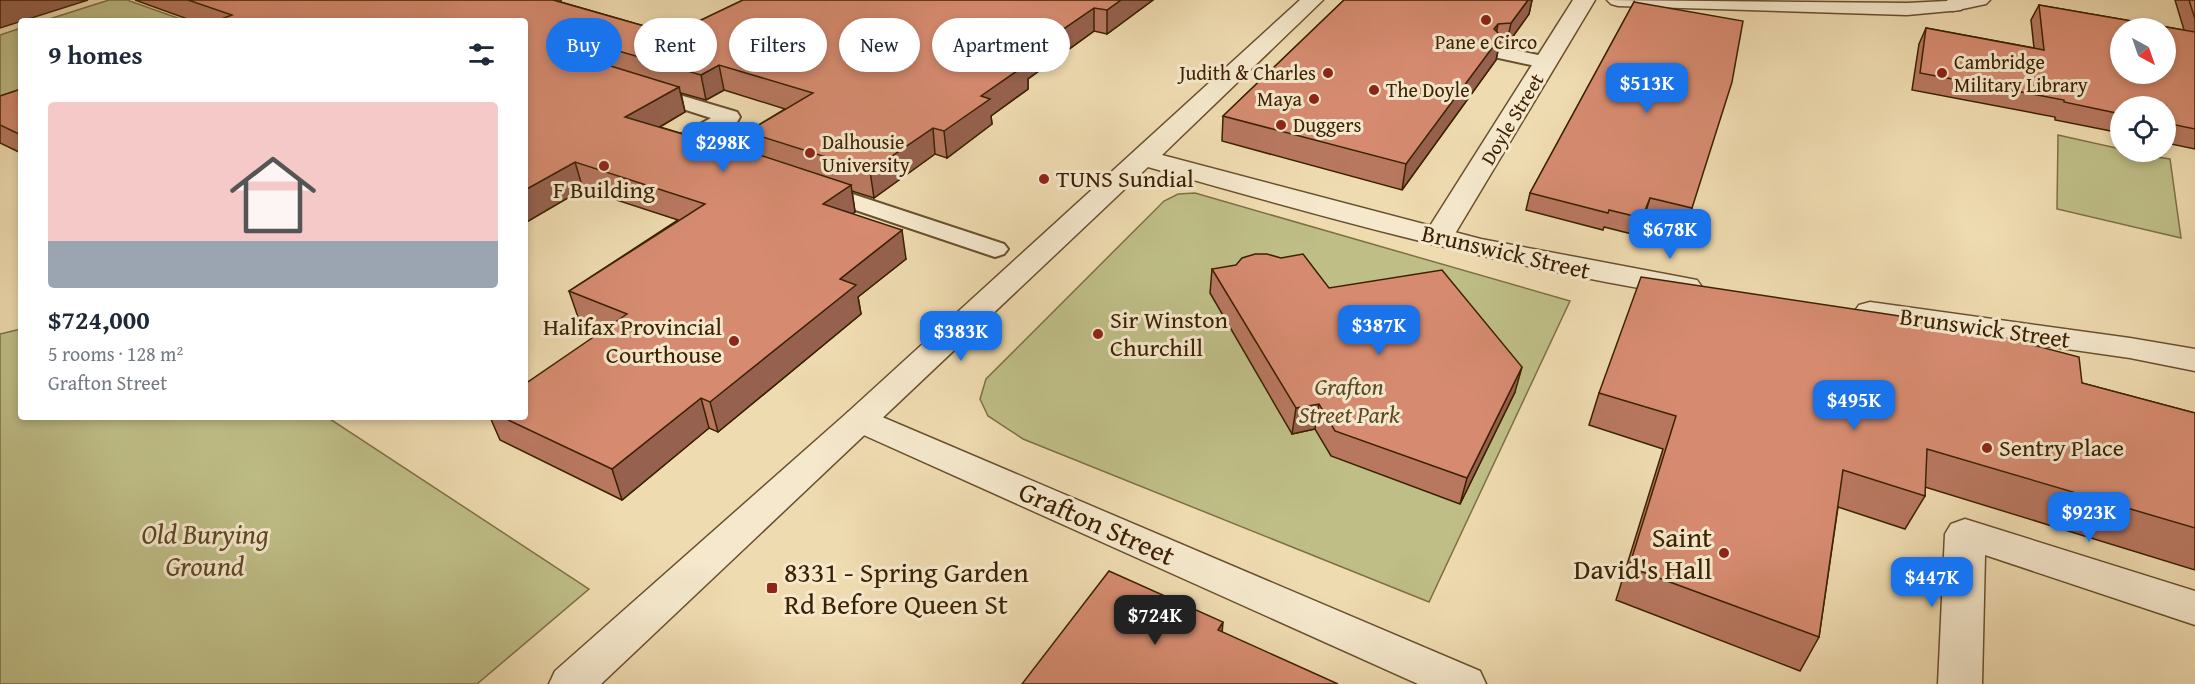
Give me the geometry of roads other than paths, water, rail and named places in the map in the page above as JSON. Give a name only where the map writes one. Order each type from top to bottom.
[{"type":"street","points":[[571,684],[861,420],[1312,0]]},
{"type":"street","name":"Doyle Street","points":[[1438,237],[1584,0]]},
{"type":"street","points":[[1618,0],[1907,9],[1979,0]]},
{"type":"street","points":[[1501,53],[1545,62]]},
{"type":"street","points":[[624,84],[729,117],[681,144],[725,159]]},
{"type":"street","name":"Brunswick Street","points":[[1144,158],[1438,237],[1610,276],[1715,291]]},
{"type":"street","points":[[792,182],[995,249]]},
{"type":"street","name":"Brunswick Street","points":[[1846,309],[2130,348],[2195,360]]},
{"type":"street","name":"Grafton Street","points":[[861,420],[1464,684]]},
{"type":"street","points":[[1960,684],[1965,534],[2195,608]]},
{"type":"place","name":"Pane e Circo","points":[[1486,20]]},
{"type":"place","name":"Judith & Charles","points":[[1328,73]]},
{"type":"place","name":"Cambridge Military Library","points":[[1942,73]]},
{"type":"place","name":"The Doyle","points":[[1374,90]]},
{"type":"place","name":"Maya","points":[[1314,99]]},
{"type":"place","name":"Duggers","points":[[1281,125]]},
{"type":"place","name":"Dalhousie University","points":[[810,153]]},
{"type":"place","name":"F Building","points":[[604,166]]},
{"type":"place","name":"TUNS Sundial","points":[[1044,179]]},
{"type":"place","name":"Sir Winston Churchill","points":[[1098,334]]},
{"type":"place","name":"Halifax Provincial Courthouse","points":[[734,341]]},
{"type":"place","name":"Sentry Place","points":[[1987,448]]},
{"type":"place","name":"Saint David's Hall","points":[[1724,553]]},
{"type":"place","name":"8331 - Spring Garden Rd Before Queen St","points":[[772,588]]},
{"type":"park label","name":"Grafton Street Park","points":[[1349,401]]},
{"type":"park label","name":"Old Burying Ground","points":[[205,550]]}]
